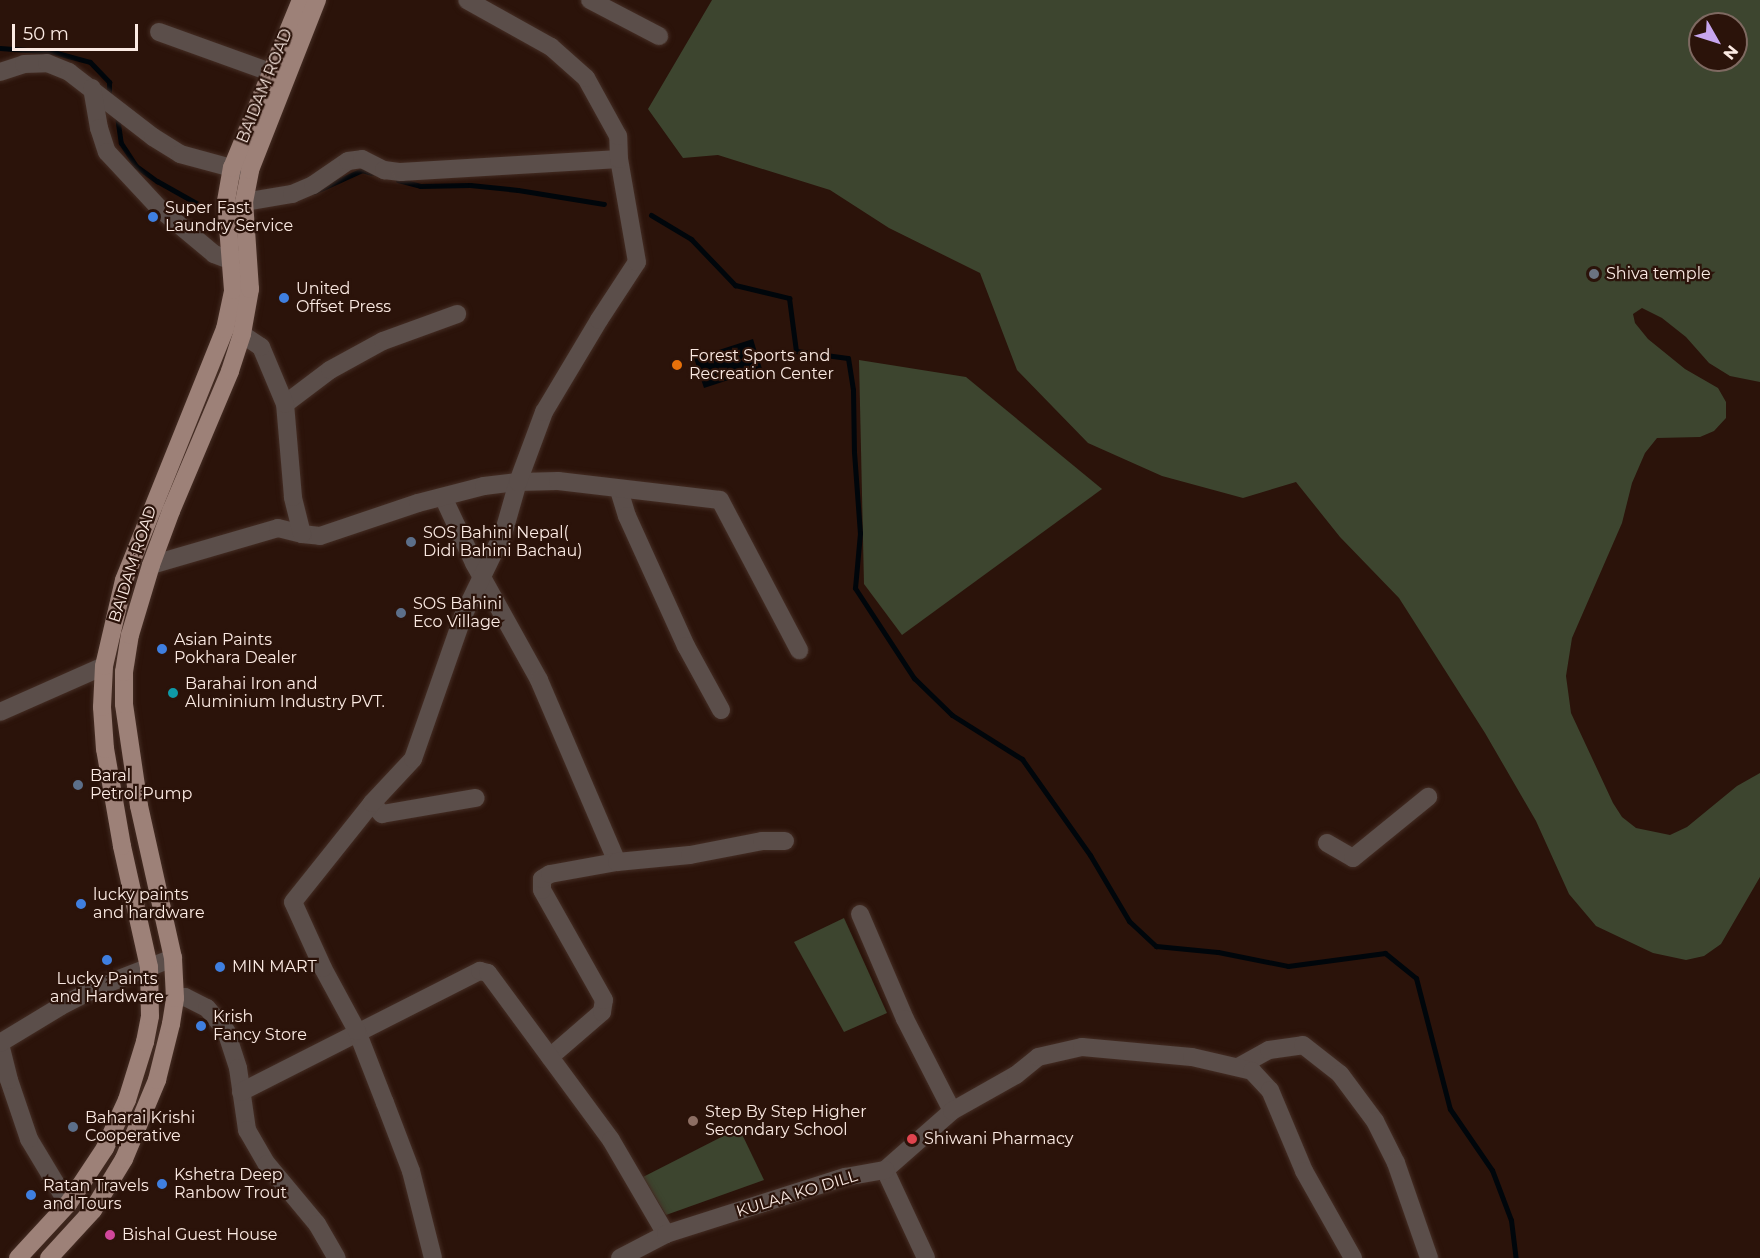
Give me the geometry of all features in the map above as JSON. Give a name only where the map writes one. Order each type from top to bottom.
[{"type":"main road","name":"BAIDAM ROAD","points":[[49,1258],[93,1210],[124,1160],[157,1080],[175,998],[173,958],[139,806],[124,704],[124,672],[130,634],[151,565],[171,511],[230,371],[242,334],[250,289],[241,169],[270,72],[301,0]]},
{"type":"main road","name":"BAIDAM ROAD","points":[[18,1258],[68,1204],[105,1148],[134,1081],[145,1042],[150,1016],[149,967],[122,846],[105,749],[102,707],[104,666],[124,580],[225,329],[232,290],[226,201],[317,0]]},
{"type":"street","points":[[433,1258],[411,1171],[357,1031],[323,968],[294,903],[372,803],[413,759],[463,616],[504,531],[518,482],[544,412],[598,320],[637,262],[619,159],[618,136],[586,78],[551,47],[467,0]]},
{"type":"street","points":[[590,0],[658,36]]},
{"type":"street","points":[[159,32],[270,72]]},
{"type":"street","points":[[0,72],[24,64],[46,63],[69,72],[153,137],[180,154],[241,169]]},
{"type":"street","points":[[92,88],[99,128],[107,152],[159,208],[214,254],[230,260]]},
{"type":"street","points":[[244,202],[292,194],[313,184],[348,161],[362,159],[384,171],[401,172],[619,159]]},
{"type":"street","points":[[285,404],[330,370],[382,341],[457,314]]},
{"type":"street","points":[[242,334],[261,347],[285,404],[293,497],[302,534]]},
{"type":"street","points":[[151,565],[278,528],[320,537],[442,497],[484,486],[518,482],[558,481],[619,490],[720,500],[799,650]]},
{"type":"street","points":[[619,490],[627,516],[686,646],[721,710]]},
{"type":"street","points":[[442,497],[538,680],[617,862]]},
{"type":"street","points":[[0,712],[104,666]]},
{"type":"street","points":[[1327,843],[1353,858],[1428,797]]},
{"type":"street","points":[[372,803],[382,814],[476,798]]},
{"type":"street","points":[[550,1057],[602,1012],[604,1000],[542,890],[542,879],[550,874],[617,862],[690,855],[762,842],[785,841]]},
{"type":"street","points":[[860,914],[904,1019],[952,1111]]},
{"type":"street","points":[[68,1204],[29,1138],[9,1080],[0,1043],[69,1001],[173,958]]},
{"type":"street","points":[[241,1092],[357,1031],[480,971],[488,973],[611,1140],[666,1234]]},
{"type":"street","points":[[175,998],[185,997],[207,1008],[226,1031],[238,1068],[247,1130],[267,1164],[317,1224],[337,1258]]},
{"type":"street","points":[[1238,1066],[1269,1050],[1303,1045],[1340,1074],[1375,1120],[1396,1163],[1429,1258]]},
{"type":"street","points":[[926,1258],[885,1170],[952,1111],[1016,1075],[1038,1057],[1082,1047],[1192,1057],[1252,1071],[1270,1090],[1304,1171],[1353,1258]]},
{"type":"street","name":"KULAA KO DILL","points":[[620,1258],[666,1234],[845,1177],[885,1170]]},
{"type":"green space","points":[[712,0],[1760,0],[1760,382],[1730,376],[1709,363],[1686,337],[1662,318],[1642,308],[1633,314],[1635,323],[1648,339],[1685,369],[1718,388],[1726,402],[1726,418],[1714,431],[1700,437],[1657,438],[1645,453],[1632,483],[1622,523],[1572,638],[1566,676],[1571,713],[1613,803],[1622,817],[1636,828],[1670,835],[1687,827],[1737,786],[1760,773],[1760,877],[1721,944],[1704,956],[1686,960],[1653,953],[1596,926],[1569,894],[1536,821],[1485,733],[1399,598],[1340,537],[1296,482],[1243,498],[1162,476],[1088,443],[1017,370],[980,273],[889,228],[830,190],[718,155],[683,158],[648,109]]},
{"type":"green space","points":[[859,360],[966,377],[1102,489],[902,635],[864,584]]},
{"type":"green space","points":[[844,918],[887,1013],[844,1032],[794,942]]},
{"type":"green space","points":[[739,1128],[764,1180],[666,1215],[643,1177]]},
{"type":"shaded area","points":[[753,339],[762,369],[704,388],[694,358]]},
{"type":"waterway","points":[[0,48],[53,52],[90,62],[109,82],[109,97]]},
{"type":"waterway","points":[[117,116],[121,143],[136,166],[157,181],[205,208]]},
{"type":"waterway","points":[[314,192],[362,170],[372,173]]},
{"type":"waterway","points":[[398,180],[420,186],[470,185],[518,190],[604,204]]},
{"type":"waterway","points":[[651,215],[691,239],[735,285],[789,298],[796,351],[848,358],[853,390],[854,452],[860,533],[855,588],[914,678],[952,715],[1022,759],[1090,855],[1129,921],[1156,946],[1218,952],[1288,966],[1385,953],[1416,978],[1450,1109],[1492,1170],[1511,1220],[1516,1258]]},
{"type":"place","name":"Super Fast Laundry Service","points":[[153,217]]},
{"type":"place","name":"Shiva temple","points":[[1594,274]]},
{"type":"place","name":"United Offset Press","points":[[284,298]]},
{"type":"place","name":"Forest Sports and Recreation Center","points":[[677,365]]},
{"type":"place","name":"SOS Bahini Nepal( Didi Bahini Bachau)","points":[[411,542]]},
{"type":"place","name":"SOS Bahini Eco Village","points":[[401,613]]},
{"type":"place","name":"Asian Paints Pokhara Dealer","points":[[162,649]]},
{"type":"place","name":"Barahai Iron and Aluminium Industry PVT.","points":[[173,693]]},
{"type":"place","name":"Baral Petrol Pump","points":[[78,785]]},
{"type":"place","name":"lucky paints and hardware","points":[[81,904]]},
{"type":"place","name":"Lucky Paints and Hardware","points":[[107,960]]},
{"type":"place","name":"MIN MART","points":[[220,967]]},
{"type":"place","name":"Krish Fancy Store","points":[[201,1026]]},
{"type":"place","name":"Step By Step Higher Secondary School","points":[[693,1121]]},
{"type":"place","name":"Baharai Krishi Cooperative","points":[[73,1127]]},
{"type":"place","name":"Shiwani Pharmacy","points":[[912,1139]]},
{"type":"place","name":"Kshetra Deep Ranbow Trout","points":[[162,1184]]},
{"type":"place","name":"Ratan Travels and Tours","points":[[31,1195]]},
{"type":"place","name":"Bishal Guest House","points":[[110,1235]]}]
